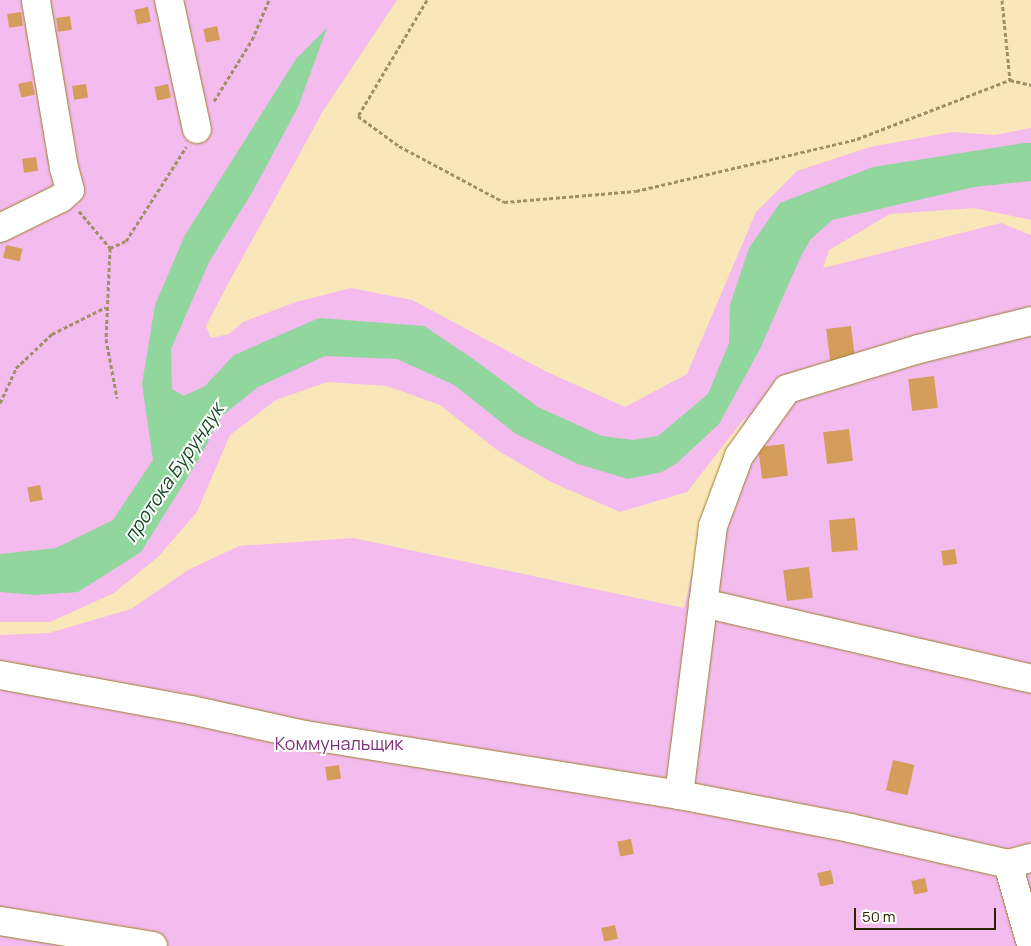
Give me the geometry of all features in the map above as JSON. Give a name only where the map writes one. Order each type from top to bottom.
[{"type":"street","points":[[0,228],[61,198],[70,190],[64,168],[36,0]]},
{"type":"street","points":[[168,0],[197,129]]},
{"type":"street","points":[[679,795],[713,526],[739,456],[788,389],[919,349],[1031,321]]},
{"type":"street","points":[[703,603],[1031,679]]},
{"type":"street","points":[[0,674],[191,710],[305,735],[679,795],[1019,861],[1031,944]]},
{"type":"street","points":[[0,922],[154,946]]},
{"type":"path","points":[[110,248],[126,241],[252,40],[269,0]]},
{"type":"path","points":[[427,0],[358,116],[399,146],[504,202],[636,191],[857,140],[1010,80],[1031,85]]},
{"type":"path","points":[[1002,0],[1010,80]]},
{"type":"path","points":[[70,190],[79,211],[110,248],[106,338],[117,398]]},
{"type":"path","points":[[0,403],[16,368],[52,334],[106,307]]},
{"type":"green space","name":"Коммунальщик","points":[[0,0],[397,0],[323,111],[206,326],[211,338],[229,334],[243,322],[296,302],[351,288],[412,300],[545,371],[625,407],[687,374],[756,212],[797,171],[870,147],[952,132],[995,135],[1031,128],[1031,220],[974,208],[890,214],[829,250],[823,268],[1001,223],[1031,235],[1031,946],[0,946],[0,635],[49,633],[131,609],[188,570],[239,546],[353,538],[684,608],[710,494],[747,415],[687,492],[620,512],[551,482],[497,450],[440,405],[387,386],[327,382],[276,400],[230,435],[197,512],[159,556],[114,593],[50,622],[0,622]]},
{"type":"water","name":"протока Бурундук","points":[[327,28],[298,107],[253,191],[209,262],[171,349],[172,389],[184,396],[205,386],[234,355],[319,318],[424,326],[476,361],[538,407],[602,436],[633,440],[658,436],[708,394],[729,343],[730,305],[749,248],[780,203],[873,167],[1024,143],[1031,143],[1031,181],[974,187],[832,220],[811,239],[801,256],[760,349],[719,424],[677,463],[662,472],[628,479],[578,464],[516,434],[454,385],[397,359],[325,356],[258,387],[222,416],[196,464],[141,552],[78,592],[35,595],[0,592],[0,554],[56,548],[113,520],[153,460],[142,384],[155,305],[185,235],[296,59]]},
{"type":"building","points":[[148,7],[151,22],[137,24],[134,10]]},
{"type":"building","points":[[21,12],[23,26],[9,28],[7,14]]},
{"type":"building","points":[[70,16],[72,30],[58,32],[56,18]]},
{"type":"building","points":[[217,26],[220,40],[206,43],[203,29]]},
{"type":"building","points":[[32,81],[35,95],[21,98],[18,84]]},
{"type":"building","points":[[86,84],[88,98],[74,100],[72,86]]},
{"type":"building","points":[[168,84],[171,98],[157,101],[154,87]]},
{"type":"building","points":[[36,157],[38,171],[24,173],[22,159]]},
{"type":"building","points":[[6,245],[23,249],[20,261],[3,258]]},
{"type":"building","points":[[851,326],[855,358],[830,361],[826,329]]},
{"type":"building","points":[[934,376],[938,408],[912,411],[908,379]]},
{"type":"building","points":[[849,429],[853,461],[827,464],[823,432]]},
{"type":"building","points":[[784,444],[788,476],[762,479],[758,447]]},
{"type":"building","points":[[40,485],[43,500],[30,502],[27,487]]},
{"type":"building","points":[[855,518],[858,550],[832,552],[829,520]]},
{"type":"building","points":[[955,549],[957,564],[943,566],[941,551]]},
{"type":"building","points":[[809,567],[813,598],[787,601],[783,570]]},
{"type":"building","points":[[893,760],[914,765],[907,795],[886,790]]},
{"type":"building","points":[[339,765],[341,779],[327,781],[325,767]]},
{"type":"building","points":[[631,839],[634,854],[620,856],[617,842]]},
{"type":"building","points":[[831,870],[834,884],[820,887],[817,873]]},
{"type":"building","points":[[925,878],[928,892],[914,895],[911,881]]},
{"type":"building","points":[[615,925],[618,939],[604,942],[601,928]]}]
